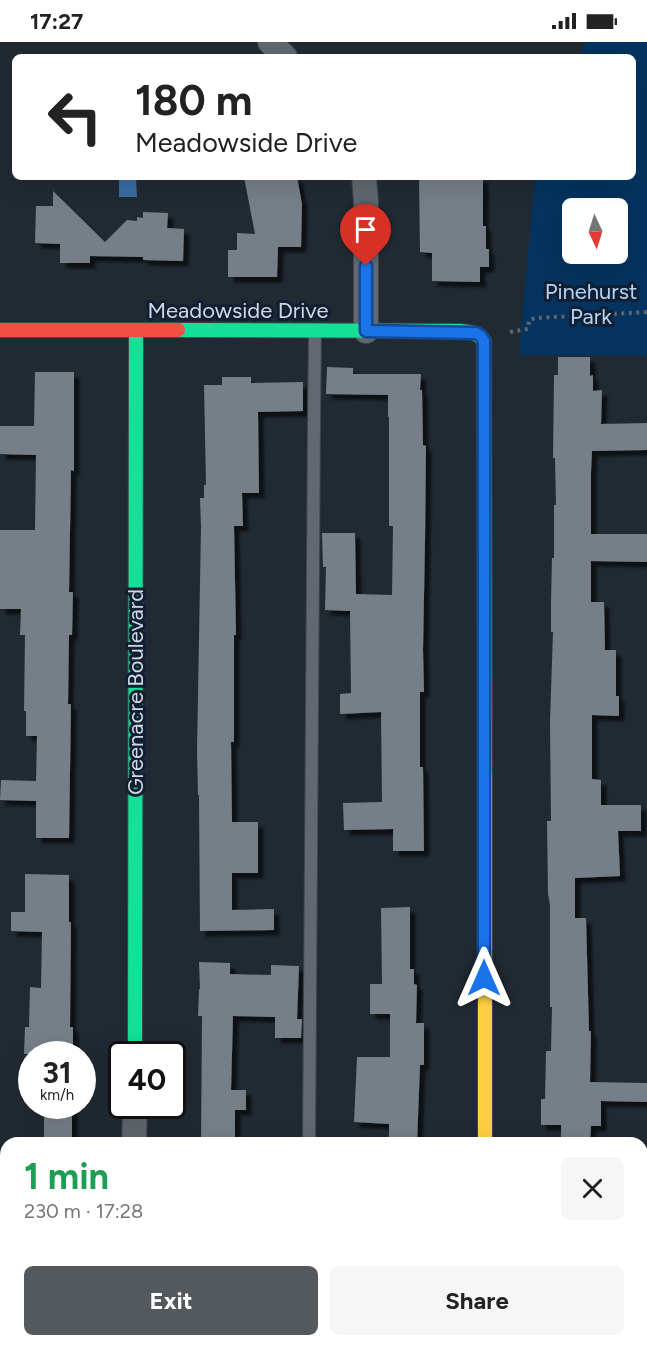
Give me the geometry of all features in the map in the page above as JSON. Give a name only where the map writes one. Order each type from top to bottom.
[{"type":"street","points":[[270,42],[282,54]]},
{"type":"street","points":[[364,180],[366,331]]},
{"type":"street","name":"Meadowside Drive","points":[[0,330],[366,331],[480,337]]},
{"type":"street","name":"Greenacre Boulevard","points":[[135,1041],[136,330]]},
{"type":"street","points":[[480,337],[485,1137]]},
{"type":"street","points":[[134,1137],[135,1119]]},
{"type":"lane","points":[[309,1137],[315,331]]},
{"type":"path","points":[[480,337],[497,336],[528,329],[529,320],[536,318],[647,312]]},
{"type":"green space","name":"Pinehurst Park","points":[[586,42],[647,42],[647,356],[520,355],[535,180],[636,180],[636,54],[580,54]]},
{"type":"shaded area","points":[[119,180],[136,180],[137,197],[119,197]]},
{"type":"building","points":[[245,180],[298,180],[302,204],[301,247],[278,247],[277,277],[228,277],[228,250],[237,250],[237,233],[255,234]]},
{"type":"building","points":[[419,180],[483,180],[483,226],[486,226],[489,267],[480,267],[480,282],[432,281],[432,253],[420,252]]},
{"type":"building","points":[[53,191],[105,242],[127,220],[137,221],[137,217],[143,218],[143,212],[168,213],[167,228],[184,229],[183,261],[143,260],[143,257],[90,256],[90,263],[60,263],[60,244],[35,243],[36,206],[53,206]]},
{"type":"building","points":[[558,357],[590,357],[593,391],[602,390],[601,424],[647,423],[647,450],[592,451],[591,472],[591,534],[647,534],[647,562],[591,561],[591,602],[604,602],[605,650],[616,650],[616,696],[619,696],[619,716],[592,715],[592,779],[601,780],[601,805],[641,805],[641,831],[618,831],[620,876],[575,878],[575,918],[586,918],[589,1031],[591,1031],[590,1082],[647,1083],[647,1102],[601,1101],[601,1126],[591,1126],[590,1137],[561,1137],[561,1125],[541,1125],[541,1099],[545,1099],[546,1051],[551,1051],[552,1007],[550,1007],[547,821],[551,821],[550,721],[553,632],[551,632],[551,603],[554,505],[556,505],[555,458],[553,458],[554,375],[558,375]]},
{"type":"building","points":[[327,367],[353,368],[353,374],[421,374],[423,445],[426,446],[424,692],[420,692],[420,767],[423,767],[424,851],[393,851],[393,829],[344,830],[343,803],[382,802],[381,712],[340,714],[340,694],[351,693],[350,611],[325,610],[326,567],[323,567],[322,533],[355,533],[356,594],[392,595],[393,526],[389,526],[389,417],[388,395],[326,394]]},
{"type":"building","points":[[35,372],[74,372],[74,471],[71,470],[69,592],[73,592],[72,635],[69,635],[68,704],[71,704],[69,838],[36,838],[36,801],[0,800],[1,780],[36,781],[37,736],[26,736],[25,635],[20,635],[21,609],[0,609],[0,530],[35,530],[36,455],[0,454],[0,426],[34,426]]},
{"type":"building","points":[[222,377],[251,377],[251,383],[303,382],[303,411],[258,412],[259,493],[242,493],[243,526],[234,526],[236,635],[234,635],[234,742],[231,742],[232,822],[258,822],[258,873],[232,873],[232,910],[274,909],[274,930],[200,931],[197,751],[200,498],[204,498],[204,485],[206,485],[204,385],[222,385]]},
{"type":"building","points":[[25,874],[69,875],[70,1027],[73,1027],[73,1041],[24,1041],[25,1027],[29,1027],[30,987],[41,988],[42,932],[11,931],[11,912],[25,912]]},
{"type":"building","points":[[410,907],[410,969],[414,969],[414,984],[417,985],[416,1023],[424,1023],[424,1065],[420,1065],[417,1137],[389,1137],[389,1124],[354,1122],[357,1057],[390,1057],[390,1014],[370,1014],[370,984],[382,984],[381,908]]},
{"type":"building","points":[[199,962],[230,963],[230,974],[271,975],[271,965],[299,966],[297,1019],[302,1019],[301,1038],[275,1038],[275,1017],[233,1016],[231,1090],[246,1090],[246,1110],[235,1110],[235,1137],[201,1137],[202,1016],[198,1016]]},
{"type":"building","points":[[44,1119],[72,1119],[72,1137],[44,1137]]},
{"type":"traffic: fast","points":[[135,1041],[136,330]]},
{"type":"traffic: fast","points":[[178,330],[460,331],[470,332],[482,338],[484,341],[485,776]]},
{"type":"traffic: slow","points":[[485,776],[485,1137]]},
{"type":"traffic: jam","points":[[0,330],[178,330]]},
{"type":"route","points":[[366,266],[366,331],[476,333],[484,341],[484,978]]}]
